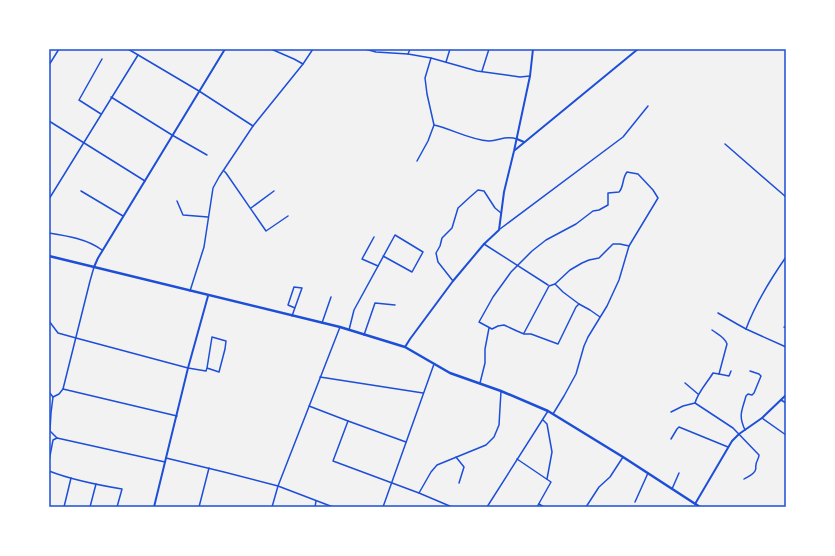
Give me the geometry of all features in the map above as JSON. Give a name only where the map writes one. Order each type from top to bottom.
[{"type":"main road","points":[[49,256],[340,327],[405,348],[450,373],[548,411],[648,473],[694,506],[700,507]]},
{"type":"street","points":[[49,65],[59,49]]},
{"type":"street","points":[[128,49],[199,91],[253,126]]},
{"type":"street","points":[[53,397],[59,394],[63,389],[94,267],[98,258],[225,49]]},
{"type":"street","points":[[271,49],[303,64]]},
{"type":"street","points":[[190,291],[204,247],[213,188],[253,126],[303,64],[313,49]]},
{"type":"street","points":[[365,49],[376,52],[408,54],[431,58],[482,71],[520,77],[530,76]]},
{"type":"street","points":[[408,54],[410,49]]},
{"type":"street","points":[[446,62],[450,49]]},
{"type":"street","points":[[482,71],[488,49]]},
{"type":"street","points":[[499,230],[504,192],[530,76],[533,49]]},
{"type":"street","points":[[514,151],[638,49]]},
{"type":"street","points":[[49,199],[138,55]]},
{"type":"street","points":[[417,161],[428,141],[434,125],[425,78],[431,58]]},
{"type":"street","points":[[101,114],[78,100],[102,59]]},
{"type":"street","points":[[111,97],[207,156]]},
{"type":"street","points":[[405,348],[410,339],[453,282],[484,244],[499,230],[623,137],[648,106]]},
{"type":"street","points":[[49,121],[145,181]]},
{"type":"street","points":[[434,125],[489,141],[511,137],[524,142]]},
{"type":"street","points":[[725,144],[786,197]]},
{"type":"street","points":[[223,171],[226,173],[266,231],[288,216]]},
{"type":"street","points":[[553,414],[576,374],[584,346],[607,306],[619,280],[629,246],[658,198],[653,190],[638,174],[627,172],[622,190],[619,192],[608,193],[609,204],[607,206],[593,211],[576,224],[546,240],[532,251],[511,272],[493,297],[479,322],[492,329],[504,325],[524,334],[531,334],[558,344],[576,307],[579,304]]},
{"type":"street","points":[[453,282],[438,262],[436,253],[442,238],[452,228],[458,208],[478,190],[484,190],[495,208],[501,213]]},
{"type":"street","points":[[81,191],[123,216]]},
{"type":"street","points":[[251,208],[274,191]]},
{"type":"street","points":[[177,202],[182,215],[208,217]]},
{"type":"street","points":[[49,233],[85,241],[102,250]]},
{"type":"street","points":[[349,330],[354,310],[383,256],[395,235],[423,252],[412,272],[383,256]]},
{"type":"street","points":[[374,237],[362,259],[378,266]]},
{"type":"street","points":[[484,244],[548,286]]},
{"type":"street","points":[[524,334],[548,286],[555,284],[570,270],[582,263],[599,258],[613,244],[629,246]]},
{"type":"street","points":[[746,329],[752,313],[770,279],[786,257]]},
{"type":"street","points":[[555,284],[562,292],[600,317]]},
{"type":"street","points":[[292,316],[295,308],[302,288],[294,287],[288,305],[295,308]]},
{"type":"street","points":[[154,507],[188,368],[208,296]]},
{"type":"street","points":[[322,323],[331,297]]},
{"type":"street","points":[[364,335],[375,303],[395,306]]},
{"type":"street","points":[[718,313],[746,329],[786,347]]},
{"type":"street","points":[[49,321],[58,332],[79,339],[188,368],[206,371],[212,337],[226,341],[219,372],[207,368]]},
{"type":"street","points":[[272,507],[278,486],[340,327]]},
{"type":"street","points":[[480,384],[485,363],[489,328]]},
{"type":"street","points":[[712,330],[727,342],[719,374]]},
{"type":"street","points":[[383,507],[434,364]]},
{"type":"street","points":[[695,403],[698,394],[706,385],[713,373],[729,376],[731,371]]},
{"type":"street","points":[[745,430],[740,416],[746,396],[754,393],[761,376],[760,374],[750,371]]},
{"type":"street","points":[[320,377],[423,393]]},
{"type":"street","points":[[685,383],[698,394]]},
{"type":"street","points":[[63,389],[177,416]]},
{"type":"street","points":[[49,392],[53,397],[49,430],[57,438],[165,462]]},
{"type":"street","points":[[420,493],[431,472],[437,465],[486,445],[494,437],[499,425],[500,392]]},
{"type":"street","points":[[694,506],[728,447],[735,438],[762,418],[786,395]]},
{"type":"street","points":[[781,400],[786,403]]},
{"type":"street","points":[[671,412],[683,406],[695,403],[733,428],[759,456],[755,471],[753,474],[744,479]]},
{"type":"street","points":[[309,406],[406,442]]},
{"type":"street","points":[[487,507],[548,411]]},
{"type":"street","points":[[762,418],[786,435]]},
{"type":"street","points":[[542,419],[547,424],[552,452],[547,479]]},
{"type":"street","points":[[348,421],[333,461],[420,493],[452,507]]},
{"type":"street","points":[[671,439],[679,428],[728,447]]},
{"type":"street","points":[[49,461],[53,440],[57,438]]},
{"type":"street","points":[[456,457],[464,467],[459,483]]},
{"type":"street","points":[[586,507],[599,487],[610,476],[623,457]]},
{"type":"street","points":[[166,458],[278,486],[333,507]]},
{"type":"street","points":[[517,459],[551,482],[537,507]]},
{"type":"street","points":[[199,507],[209,468]]},
{"type":"street","points":[[49,471],[71,478],[122,489],[117,507]]},
{"type":"street","points":[[634,502],[648,473]]},
{"type":"street","points":[[672,489],[679,473]]},
{"type":"street","points":[[64,507],[71,478]]},
{"type":"street","points":[[90,507],[96,484]]},
{"type":"street","points":[[315,507],[316,501]]},
{"type":"street","points":[[539,504],[544,507]]}]
